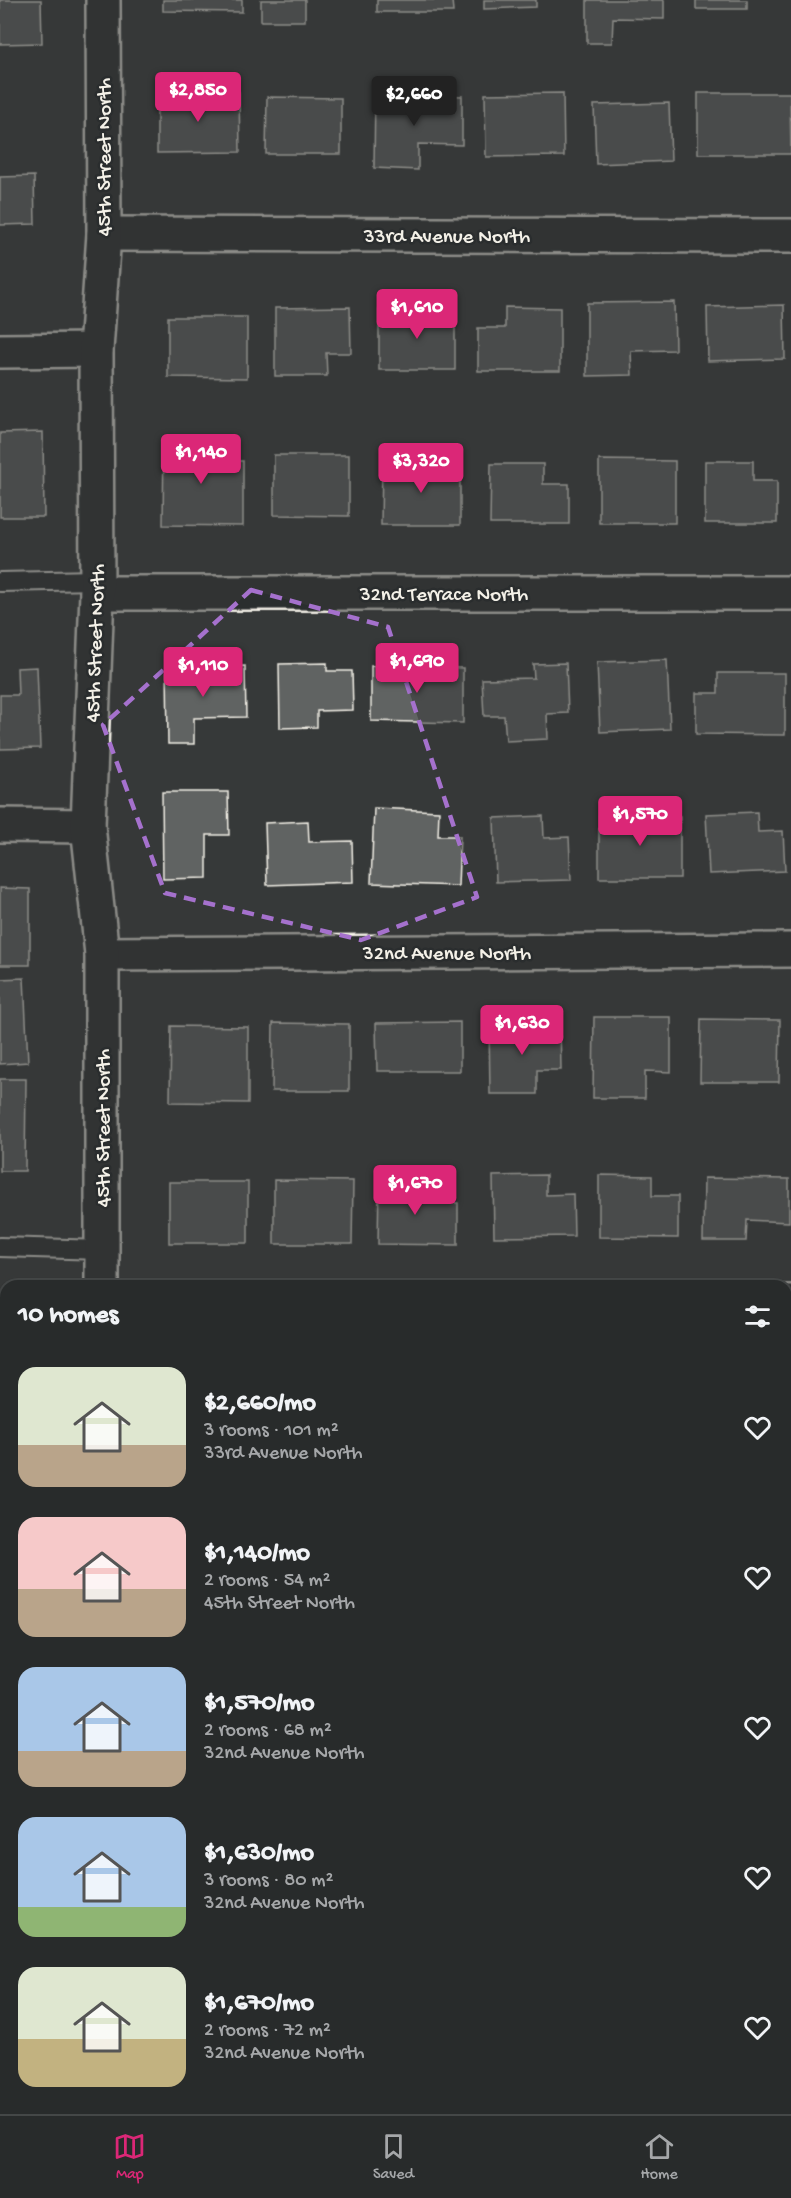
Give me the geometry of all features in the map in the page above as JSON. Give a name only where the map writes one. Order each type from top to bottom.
[{"type":"street","name":"45th Street North","points":[[102,0],[104,234],[96,350],[97,587],[88,826],[102,954],[102,1280]]},
{"type":"street","name":"33rd Avenue North","points":[[104,234],[791,236]]},
{"type":"street","points":[[0,351],[96,350]]},
{"type":"street","name":"32nd Terrace North","points":[[97,587],[791,593]]},
{"type":"street","points":[[0,825],[88,826]]},
{"type":"street","name":"32nd Avenue North","points":[[102,954],[791,950]]},
{"type":"lane","points":[[0,582],[97,587]]},
{"type":"lane","points":[[0,1247],[102,1250]]},
{"type":"highlighted area","points":[[251,590],[388,627],[477,897],[361,940],[165,893],[103,725]]},
{"type":"building","points":[[0,0],[41,0],[42,43],[0,44]]},
{"type":"building","points":[[163,0],[242,0],[242,12],[163,11]]},
{"type":"building","points":[[261,0],[305,0],[305,21],[261,21]]},
{"type":"building","points":[[377,0],[452,0],[453,12],[377,12]]},
{"type":"building","points":[[484,0],[536,0],[536,7],[484,9]]},
{"type":"building","points":[[587,0],[664,0],[664,19],[613,18],[612,43],[587,43]]},
{"type":"building","points":[[696,0],[747,0],[747,9],[696,9]]},
{"type":"building","points":[[239,92],[240,152],[157,153],[157,93]]},
{"type":"building","points":[[375,93],[462,96],[462,145],[418,144],[418,170],[374,168]]},
{"type":"building","points":[[563,93],[564,156],[486,157],[485,94]]},
{"type":"building","points":[[698,93],[790,93],[791,154],[698,154]]},
{"type":"building","points":[[267,97],[341,98],[341,154],[266,154]]},
{"type":"building","points":[[669,103],[671,161],[596,164],[594,105]]},
{"type":"building","points":[[34,176],[35,224],[0,225],[0,177]]},
{"type":"building","points":[[674,302],[675,350],[631,351],[632,375],[587,376],[587,303]]},
{"type":"building","points":[[784,305],[785,359],[708,361],[707,307]]},
{"type":"building","points":[[350,307],[351,353],[326,353],[327,376],[275,376],[275,308]]},
{"type":"building","points":[[505,307],[560,308],[560,371],[478,371],[478,328],[505,328]]},
{"type":"building","points":[[379,310],[455,311],[455,370],[379,370]]},
{"type":"building","points":[[168,317],[247,317],[247,378],[168,377]]},
{"type":"building","points":[[43,432],[44,517],[0,517],[0,433]]},
{"type":"building","points":[[164,439],[218,439],[217,461],[243,461],[243,526],[163,525]]},
{"type":"building","points":[[274,455],[349,455],[349,516],[274,515]]},
{"type":"building","points":[[599,460],[675,461],[675,523],[599,523]]},
{"type":"building","points":[[705,461],[753,461],[753,481],[777,481],[777,523],[705,523]]},
{"type":"building","points":[[382,463],[460,464],[460,525],[381,525]]},
{"type":"building","points":[[491,464],[543,464],[543,484],[569,484],[569,524],[490,524]]},
{"type":"building","points":[[667,660],[670,729],[600,732],[597,662]]},
{"type":"building","points":[[327,663],[327,671],[352,671],[353,710],[317,711],[317,727],[280,728],[279,664]]},
{"type":"building","points":[[566,663],[568,713],[547,714],[548,739],[506,741],[504,716],[484,716],[482,679],[534,678],[533,664]]},
{"type":"building","points":[[245,666],[246,717],[194,718],[194,744],[168,744],[167,667]]},
{"type":"building","points":[[371,666],[463,668],[463,723],[371,721]]},
{"type":"building","points":[[37,667],[40,748],[0,749],[0,695],[18,695],[17,668]]},
{"type":"building","points":[[718,673],[785,673],[785,735],[696,734],[696,693],[718,693]]},
{"type":"building","points":[[162,792],[228,792],[229,835],[207,835],[207,878],[163,879]]},
{"type":"building","points":[[374,808],[439,811],[438,836],[460,836],[458,886],[371,883]]},
{"type":"building","points":[[757,812],[758,832],[783,831],[785,871],[709,874],[706,814]]},
{"type":"building","points":[[543,816],[544,838],[569,837],[571,880],[496,882],[494,818]]},
{"type":"building","points":[[599,816],[680,816],[680,878],[599,878]]},
{"type":"building","points":[[308,821],[309,842],[352,841],[353,882],[267,885],[265,823]]},
{"type":"building","points":[[0,888],[30,889],[30,965],[0,965]]},
{"type":"building","points":[[24,978],[28,1062],[0,1064],[0,979]]},
{"type":"building","points":[[594,1017],[671,1017],[671,1072],[645,1071],[645,1098],[593,1098]]},
{"type":"building","points":[[701,1019],[780,1020],[779,1082],[700,1082]]},
{"type":"building","points":[[460,1022],[460,1071],[377,1071],[376,1023]]},
{"type":"building","points":[[273,1023],[349,1024],[349,1091],[272,1091]]},
{"type":"building","points":[[560,1023],[561,1070],[537,1070],[537,1094],[490,1094],[489,1024]]},
{"type":"building","points":[[171,1026],[248,1027],[248,1103],[170,1102]]},
{"type":"building","points":[[0,1079],[26,1079],[25,1171],[0,1171]]},
{"type":"building","points":[[546,1175],[546,1195],[573,1194],[574,1236],[494,1237],[493,1176]]},
{"type":"building","points":[[599,1175],[652,1176],[652,1196],[678,1196],[678,1238],[599,1237]]},
{"type":"building","points":[[704,1178],[789,1179],[789,1222],[747,1220],[746,1241],[703,1241]]},
{"type":"building","points":[[274,1180],[353,1181],[352,1244],[274,1244]]},
{"type":"building","points":[[169,1182],[248,1182],[248,1243],[169,1243]]},
{"type":"building","points":[[379,1182],[432,1182],[432,1203],[458,1203],[458,1245],[378,1244]]}]
